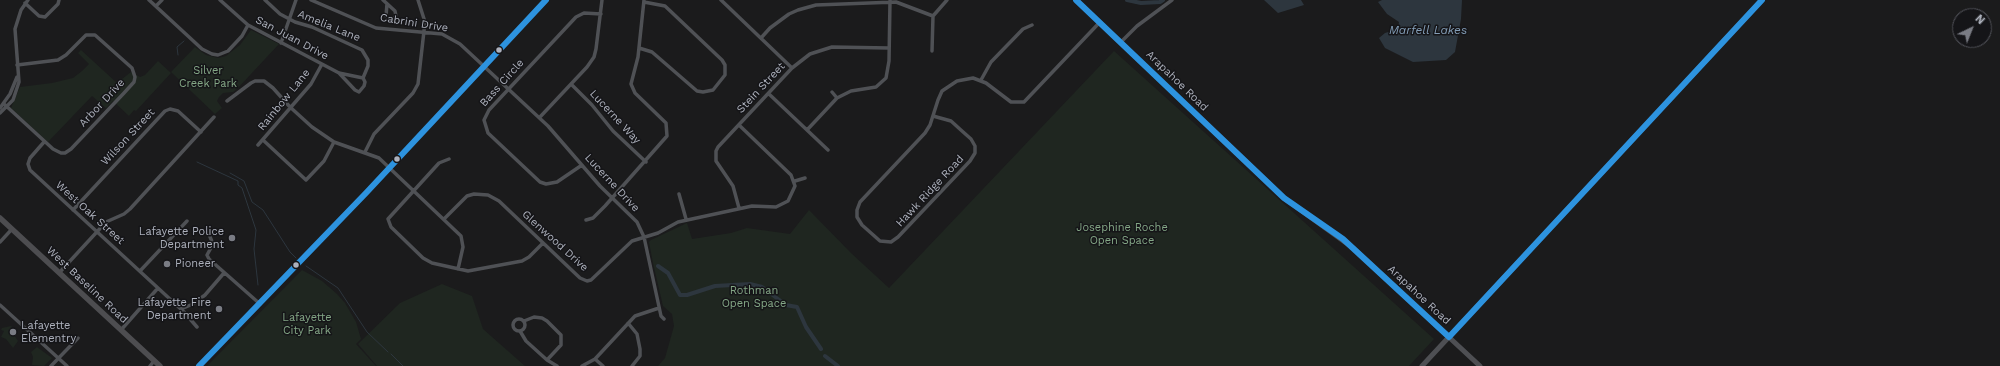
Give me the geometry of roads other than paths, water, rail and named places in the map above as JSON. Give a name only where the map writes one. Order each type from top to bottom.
[{"type":"main road","name":"Arapahoe Road","points":[[1076,0],[1284,198],[1343,239],[1480,366]]},
{"type":"main road","points":[[1422,366],[1762,0]]},
{"type":"main road","name":"West Baseline Road","points":[[0,218],[160,366]]},
{"type":"street","points":[[0,113],[5,106],[18,76],[15,29],[17,19],[27,2],[40,16],[45,17],[60,0]]},
{"type":"street","points":[[149,0],[202,49],[212,54],[218,55],[228,51],[237,42],[248,25]]},
{"type":"street","points":[[156,6],[162,0]]},
{"type":"street","name":"San Juan Drive","points":[[220,0],[248,25],[339,73],[363,78],[365,82],[364,86],[359,92],[350,87],[339,73]]},
{"type":"street","name":"Amelia Lane","points":[[265,0],[280,14],[289,19],[312,27],[362,50],[366,55],[368,66],[363,78]]},
{"type":"street","points":[[281,43],[296,0]]},
{"type":"street","name":"Cabrini Drive","points":[[311,0],[376,28],[442,34],[453,39],[484,66]]},
{"type":"street","points":[[383,0],[387,4]]},
{"type":"street","points":[[365,152],[374,134],[413,93],[418,84],[424,32],[423,11],[418,0]]},
{"type":"street","points":[[199,366],[390,167],[546,0]]},
{"type":"street","points":[[540,117],[587,67],[594,57],[602,0]]},
{"type":"street","points":[[721,0],[792,68]]},
{"type":"street","points":[[816,0],[816,5]]},
{"type":"street","points":[[932,51],[933,16],[947,0]]},
{"type":"street","points":[[1121,42],[1137,26],[1172,0]]},
{"type":"street","points":[[586,220],[593,218],[666,140],[668,132],[663,120],[633,90],[631,79],[639,48],[644,1],[665,6],[722,60],[725,65],[725,75],[713,90],[703,92],[697,91],[652,52],[639,48]]},
{"type":"street","points":[[761,38],[770,28],[789,14],[816,5],[890,1],[900,3],[933,16]]},
{"type":"street","points":[[807,130],[837,98],[851,91],[870,89],[882,83],[888,70],[890,1]]},
{"type":"street","name":"Bass Circle","points":[[582,165],[557,182],[546,184],[536,179],[488,133],[485,124],[486,115],[508,89],[576,17],[584,12],[601,14]]},
{"type":"street","points":[[1032,25],[1023,28],[992,62],[981,80],[1011,102],[1024,102],[1100,22]]},
{"type":"street","name":"Arbor Drive","points":[[5,106],[44,142],[60,153],[71,150],[134,82],[135,72],[99,36],[90,34],[82,38],[66,56],[58,60],[17,65]]},
{"type":"street","name":"Stein Street","points":[[739,208],[733,186],[715,156],[718,147],[738,125],[792,68],[810,54],[832,47],[889,48]]},
{"type":"street","name":"Rainbow Lane","points":[[258,145],[310,84],[322,64]]},
{"type":"street","name":"Lucerne Drive","points":[[484,66],[540,117],[612,198],[637,222],[644,237],[659,308],[661,316],[664,319]]},
{"type":"street","name":"Hawk Ridge Road","points":[[933,116],[950,121],[962,130],[971,139],[975,153],[970,161],[898,238],[891,242],[880,241],[862,225],[857,217],[857,210],[860,202],[925,133],[942,91],[950,84],[965,79],[981,80]]},
{"type":"street","points":[[227,101],[251,83],[259,81],[268,83],[290,107],[312,127],[334,142],[379,158],[458,233],[463,241],[458,269]]},
{"type":"street","name":"Lucerne Way","points":[[571,84],[592,105],[613,131],[646,162]]},
{"type":"street","points":[[832,92],[837,98]]},
{"type":"street","points":[[769,94],[828,150]]},
{"type":"street","points":[[0,108],[5,106]]},
{"type":"street","name":"Wilson Street","points":[[73,210],[165,110],[170,109],[178,111],[202,132]]},
{"type":"street","points":[[59,273],[97,231],[111,218],[124,214],[130,209],[202,132],[214,117]]},
{"type":"street","points":[[738,125],[791,175],[794,181],[805,178]]},
{"type":"street","points":[[263,140],[306,180],[324,161],[334,142]]},
{"type":"street","name":"West Oak Street","points":[[44,142],[30,158],[28,164],[30,170],[181,309],[197,327]]},
{"type":"street","points":[[448,159],[439,163],[390,215],[390,227],[428,261],[468,271],[522,261],[529,257],[543,242]]},
{"type":"street","name":"Glenwood Drive","points":[[444,219],[462,200],[474,194],[482,193],[494,198],[580,278],[587,281],[595,278],[626,245],[658,233],[686,219],[752,206],[769,208],[782,205],[791,197],[794,190],[794,181]]},
{"type":"street","points":[[679,194],[686,219]]},
{"type":"street","points":[[140,271],[187,221]]},
{"type":"street","points":[[0,242],[12,229]]},
{"type":"street","points":[[208,232],[213,244],[208,255],[209,259],[260,304]]},
{"type":"street","points":[[181,309],[193,304],[205,295],[224,273]]},
{"type":"street","points":[[121,330],[158,288]]},
{"type":"street","points":[[0,304],[67,366]]},
{"type":"street","points":[[582,366],[595,359],[635,316],[659,308]]},
{"type":"street","points":[[547,360],[561,345],[561,335],[547,320],[542,318],[534,317],[524,321],[518,318],[512,324],[514,329],[520,331],[526,341],[547,360],[557,366]]},
{"type":"street","points":[[520,331],[524,327],[524,321]]},
{"type":"street","points":[[628,323],[637,334],[640,349],[640,356],[632,366]]},
{"type":"street","points":[[51,366],[78,338]]},
{"type":"street","points":[[595,359],[603,366]]},
{"type":"street","points":[[150,366],[154,361]]},
{"type":"water","points":[[1264,0],[1301,0],[1304,5],[1278,13]]},
{"type":"water","name":"Marfell Lakes","points":[[1382,0],[1462,0],[1461,19],[1455,52],[1446,60],[1413,62],[1385,48],[1379,38],[1385,33],[1398,29],[1399,22],[1387,14],[1378,2]]},
{"type":"waterway","points":[[1127,0],[1141,3],[1160,2],[1163,0]]},
{"type":"waterway","points":[[178,55],[177,47],[184,41]]},
{"type":"waterway","points":[[197,162],[238,181],[238,185],[242,188],[256,230],[254,249],[258,285]]},
{"type":"waterway","points":[[230,173],[244,181],[252,202],[263,210],[290,252],[296,258]]},
{"type":"waterway","points":[[306,266],[338,288],[367,332],[388,352]]},
{"type":"waterway","points":[[658,266],[668,273],[680,295],[687,295],[715,286],[750,284],[762,287],[786,305],[797,307],[806,327],[821,349]]},
{"type":"waterway","points":[[391,354],[403,366]]},
{"type":"waterway","points":[[825,356],[838,366]]},
{"type":"place","name":"Lafayette Police Department","points":[[232,238]]},
{"type":"place","name":"Pioneer","points":[[167,264]]},
{"type":"place","name":"Lafayette Fire Department","points":[[219,309]]},
{"type":"place","name":"Lafayette Elementry","points":[[13,332]]},
{"type":"park label","name":"Silver Creek Park","points":[[208,77]]},
{"type":"park label","name":"Josephine Roche Open Space","points":[[1122,234]]},
{"type":"park label","name":"Rothman Open Space","points":[[754,297]]},
{"type":"park label","name":"Lafayette City Park","points":[[307,324]]}]
